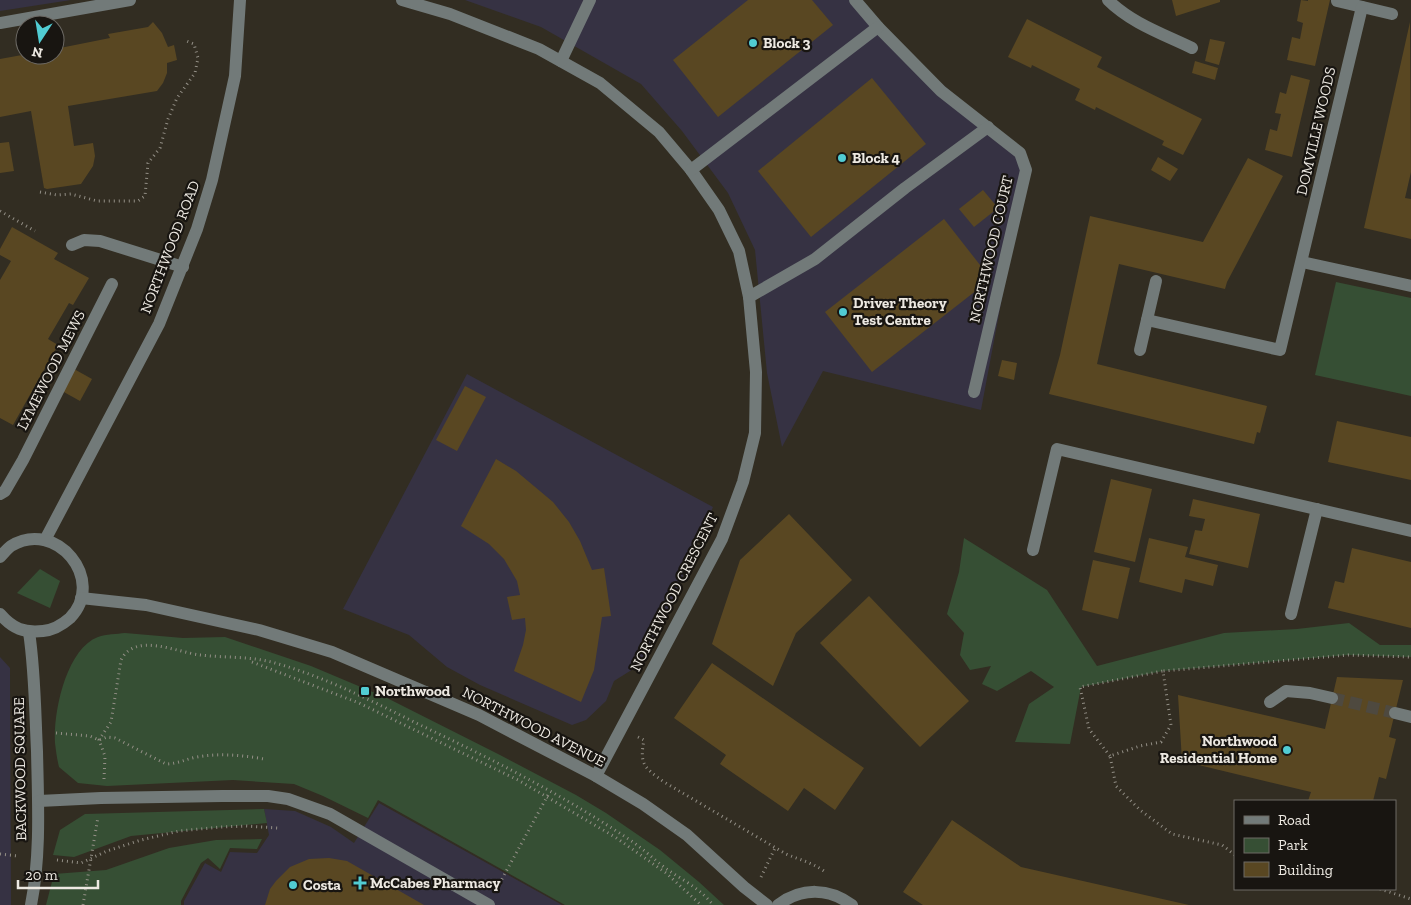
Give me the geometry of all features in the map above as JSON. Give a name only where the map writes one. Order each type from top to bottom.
[{"type":"street","points":[[0,23],[130,0]]},
{"type":"street","name":"NORTHWOOD ROAD","points":[[45,540],[159,324],[197,229],[212,180],[235,76],[240,0]]},
{"type":"street","name":"NORTHWOOD CRESCENT","points":[[402,0],[467,20],[540,49],[600,83],[659,132],[691,170],[719,210],[739,251],[749,297],[756,372],[755,432],[743,482],[722,539],[596,776]]},
{"type":"street","points":[[561,61],[590,0]]},
{"type":"street","name":"NORTHWOOD COURT","points":[[856,0],[878,27],[941,91],[1020,153],[1026,170],[974,392]]},
{"type":"street","points":[[1108,0],[1118,10],[1147,27],[1192,48]]},
{"type":"street","points":[[1337,1],[1392,14]]},
{"type":"street","name":"DOMVILLE WOODS","points":[[1147,320],[1280,350],[1362,7]]},
{"type":"street","points":[[691,170],[878,27]]},
{"type":"street","points":[[749,297],[815,259],[905,188],[988,127]]},
{"type":"street","points":[[72,245],[84,240],[100,241],[183,267]]},
{"type":"street","points":[[1302,262],[1411,286]]},
{"type":"street","points":[[1140,350],[1156,281]]},
{"type":"street","name":"LYMEWOOD MEWS","points":[[0,494],[5,491],[23,460],[112,284]]},
{"type":"street","points":[[1033,550],[1058,449],[1411,531]]},
{"type":"street","points":[[1291,614],[1317,509]]},
{"type":"street","points":[[0,557],[11,547],[25,541],[45,540],[63,548],[76,561],[82,579],[81,598],[74,613],[62,625],[49,631],[29,632],[8,624],[0,614]]},
{"type":"street","name":"NORTHWOOD AVENUE","points":[[81,598],[146,606],[259,630],[332,652],[480,715],[596,776],[643,804],[687,835],[767,905]]},
{"type":"street","name":"BACKWOOD SQUARE","points":[[29,632],[34,666],[39,801],[37,858],[31,905]]},
{"type":"street","points":[[1270,702],[1286,691],[1310,693],[1332,698]]},
{"type":"street","points":[[1395,713],[1411,717]]},
{"type":"street","points":[[39,801],[222,796],[268,796],[288,799],[330,814],[488,905]]},
{"type":"street","points":[[778,905],[787,898],[805,892],[823,892],[841,897],[852,905]]},
{"type":"path","points":[[40,192],[57,195],[71,194],[97,201],[138,201],[145,196],[148,164],[164,139],[168,119],[177,98],[195,73],[198,58],[196,50],[194,44],[184,40]]},
{"type":"path","points":[[0,211],[35,231]]},
{"type":"path","points":[[99,740],[111,722],[121,660],[124,654],[135,645],[147,644],[200,655],[275,663],[351,692],[488,757],[550,791],[635,843],[694,888],[712,905]]},
{"type":"path","points":[[1234,854],[1222,845],[1172,834],[1140,810],[1116,786],[1110,756],[1089,729],[1080,687],[1164,671],[1348,655],[1411,657]]},
{"type":"path","points":[[252,662],[359,703],[508,775],[547,796],[666,872],[702,905]]},
{"type":"path","points":[[1110,756],[1140,746],[1161,742],[1171,726],[1164,671]]},
{"type":"path","points":[[622,727],[644,740],[641,754],[646,769],[664,782],[775,848],[803,862],[812,862],[826,873]]},
{"type":"path","points":[[36,730],[90,736],[99,740],[108,737],[115,738],[166,764],[209,756],[245,755],[264,759]]},
{"type":"path","points":[[83,905],[101,798],[105,756],[99,740]]},
{"type":"path","points":[[488,905],[550,791]]},
{"type":"path","points":[[0,854],[81,863],[107,851],[179,831],[246,826],[278,828]]},
{"type":"path","points":[[750,892],[775,848]]},
{"type":"path","points":[[1383,890],[1411,899]]},
{"type":"shaded area","points":[[0,0],[71,0],[0,11]]},
{"type":"shaded area","points":[[465,0],[855,0],[878,27],[1020,153],[1026,170],[981,410],[823,371],[782,447],[767,373],[755,250],[728,193],[682,131],[641,84],[541,27]]},
{"type":"shaded area","points":[[467,374],[713,507],[646,661],[614,681],[606,701],[586,720],[572,725],[480,685],[447,667],[409,635],[343,609]]},
{"type":"shaded area","points":[[0,657],[10,668],[11,905],[0,905]]},
{"type":"shaded area","points":[[379,803],[562,905],[184,905],[184,901],[205,863],[221,872],[230,852],[257,853],[269,835],[264,809],[295,811],[331,827],[354,843]]},
{"type":"green space","points":[[1336,282],[1411,298],[1411,396],[1315,375]]},
{"type":"green space","points":[[964,538],[1047,590],[1097,666],[1224,633],[1297,629],[1349,623],[1380,645],[1411,645],[1411,657],[1348,655],[1163,671],[1081,687],[1070,744],[1015,742],[1029,704],[1054,687],[1031,671],[997,691],[982,684],[991,666],[970,670],[960,655],[964,633],[947,614],[959,572]]},
{"type":"green space","points":[[40,569],[60,581],[50,608],[17,593]]},
{"type":"green space","points":[[125,633],[183,638],[225,637],[311,666],[387,698],[500,755],[606,813],[660,850],[724,905],[565,905],[378,800],[368,818],[294,784],[233,780],[107,786],[78,783],[59,767],[56,752],[56,715],[64,683],[78,654],[87,644],[101,636]]},
{"type":"green space","points":[[264,809],[267,823],[131,836],[74,857],[53,855],[60,830],[85,814]]},
{"type":"green space","points":[[262,839],[257,849],[230,848],[220,869],[208,858],[201,863],[181,901],[181,905],[46,905],[54,874],[106,870],[169,848],[216,840]]},
{"type":"building","name":"Block 3","points":[[748,0],[812,0],[833,25],[718,117],[673,60]]},
{"type":"building","points":[[1172,0],[1220,0],[1220,2],[1176,16]]},
{"type":"building","points":[[1301,0],[1330,0],[1315,66],[1287,60],[1292,37],[1300,39],[1303,23],[1297,21]]},
{"type":"building","points":[[1027,19],[1102,57],[1097,67],[1202,119],[1183,155],[1162,145],[1164,141],[1096,107],[1095,110],[1075,100],[1080,89],[1032,65],[1031,68],[1008,57]]},
{"type":"building","points":[[153,22],[162,33],[168,47],[174,45],[177,60],[167,63],[167,73],[163,83],[157,91],[68,106],[74,146],[93,143],[95,156],[93,166],[81,184],[44,188],[31,111],[0,117],[0,59],[15,56],[15,65],[65,65],[65,47],[110,38],[108,34],[148,27]]},
{"type":"building","points":[[1410,22],[1411,172],[1405,198],[1411,199],[1411,239],[1364,228]]},
{"type":"building","points":[[1210,39],[1225,42],[1219,65],[1205,61]]},
{"type":"building","points":[[1195,61],[1218,68],[1215,80],[1192,73]]},
{"type":"building","points":[[1291,75],[1310,80],[1292,157],[1265,150],[1270,129],[1277,131],[1281,114],[1275,113],[1280,92],[1286,94]]},
{"type":"building","name":"Block 4","points":[[872,78],[926,144],[811,237],[758,171]]},
{"type":"building","points":[[9,142],[14,171],[0,173],[0,143]]},
{"type":"building","points":[[1158,157],[1178,169],[1170,181],[1151,170]]},
{"type":"building","points":[[1248,158],[1283,176],[1225,289],[1119,264],[1097,364],[1267,406],[1260,433],[1257,432],[1254,444],[1049,394],[1060,355],[1090,216],[1203,242]]},
{"type":"building","points":[[983,190],[998,208],[974,227],[959,209]]},
{"type":"building","points":[[944,219],[991,279],[872,372],[825,312]]},
{"type":"building","points":[[12,227],[58,253],[54,259],[89,278],[73,305],[69,303],[48,339],[58,345],[13,425],[0,418],[0,280],[11,261],[0,255],[0,249]]},
{"type":"building","points":[[1002,360],[1017,363],[1014,380],[998,376]]},
{"type":"building","points":[[74,369],[92,379],[80,401],[62,391]]},
{"type":"building","points":[[465,386],[486,397],[457,451],[436,440]]},
{"type":"building","points":[[1337,421],[1411,437],[1411,480],[1328,462]]},
{"type":"building","points":[[496,459],[516,471],[553,502],[569,522],[580,541],[592,570],[604,568],[611,616],[602,617],[594,670],[581,702],[514,671],[526,630],[525,618],[512,620],[507,597],[520,595],[517,581],[504,559],[489,544],[461,526]]},
{"type":"building","points":[[1111,479],[1152,489],[1135,562],[1094,552]]},
{"type":"building","points":[[1193,499],[1260,514],[1248,568],[1189,554],[1195,530],[1202,531],[1205,519],[1189,516]]},
{"type":"building","points":[[789,514],[852,580],[796,633],[773,686],[712,644],[740,560]]},
{"type":"building","points":[[1149,538],[1188,547],[1185,557],[1218,565],[1213,586],[1185,579],[1182,593],[1139,582]]},
{"type":"building","points":[[1352,548],[1411,562],[1411,628],[1328,608],[1335,581],[1344,583]]},
{"type":"building","points":[[1093,560],[1130,568],[1118,619],[1082,610]]},
{"type":"building","points":[[869,596],[969,701],[920,747],[820,643]]},
{"type":"building","points":[[712,663],[864,768],[835,810],[804,788],[788,811],[720,764],[726,755],[674,718]]},
{"type":"building","name":"Northwood Residential Home","points":[[1337,677],[1403,680],[1389,737],[1396,739],[1386,779],[1379,777],[1373,800],[1308,800],[1311,792],[1182,761],[1178,695],[1325,729]]},
{"type":"building","points":[[952,820],[1021,867],[1189,905],[923,905],[903,892]]},
{"type":"building","points":[[329,858],[347,861],[424,905],[265,905],[270,889],[290,867],[309,859]]},
{"type":"tunnel","points":[[1332,698],[1395,713]]},
{"type":"place","name":"Block 3","points":[[753,43]]},
{"type":"place","name":"Block 4","points":[[842,158]]},
{"type":"place","name":"Driver Theory Test Centre","points":[[843,312]]},
{"type":"place","name":"Northwood","points":[[365,691]]},
{"type":"place","name":"Northwood Residential Home","points":[[1287,750]]},
{"type":"place","name":"McCabes Pharmacy","points":[[360,883]]},
{"type":"place","name":"Costa","points":[[293,885]]}]
